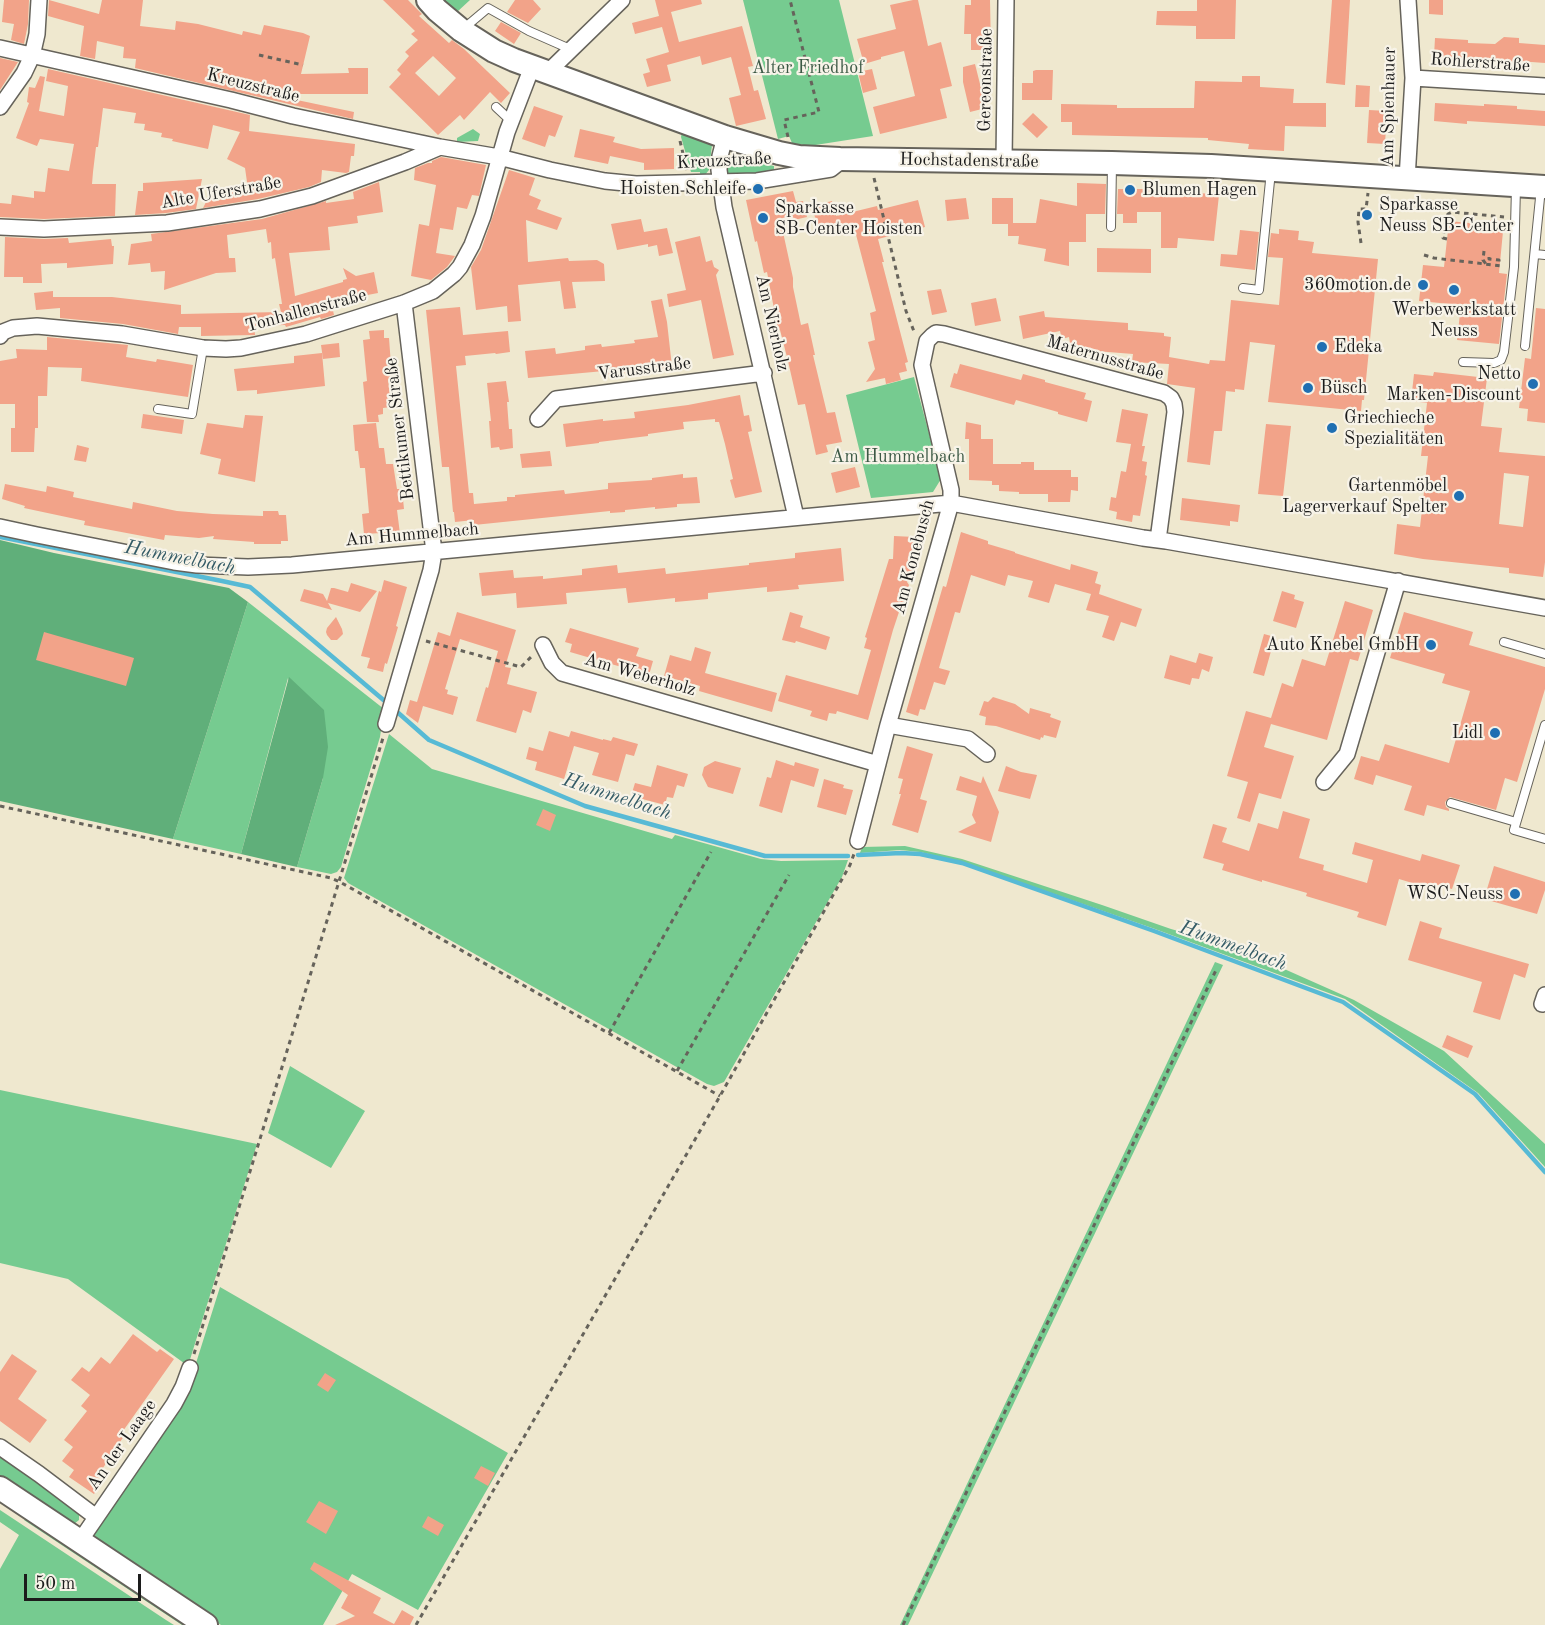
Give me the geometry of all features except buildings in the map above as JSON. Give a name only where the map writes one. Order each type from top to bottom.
[{"type":"main road","name":"Hochstadenstraße","points":[[428,0],[461,30],[494,51],[539,70],[725,137],[799,157],[1211,166],[1543,187]]},
{"type":"main road","points":[[0,1488],[206,1625]]},
{"type":"street","points":[[0,107],[24,73],[32,56],[37,34],[39,0]]},
{"type":"street","points":[[499,157],[511,121],[539,70],[570,50],[622,0]]},
{"type":"street","name":"Gereonstraße","points":[[1004,161],[1006,0]]},
{"type":"street","name":"Am Spienhauer","points":[[1407,179],[1413,78],[1408,0]]},
{"type":"street","name":"Kreuzstraße","points":[[0,48],[231,100],[294,117],[499,157],[605,181],[636,184],[757,181],[831,169],[840,159]]},
{"type":"street","name":"Rohlerstraße","points":[[1413,78],[1545,86]]},
{"type":"street","name":"Am Nierholz","points":[[725,137],[719,170],[724,207],[796,517]]},
{"type":"street","name":"Alte Uferstraße","points":[[0,227],[44,229],[167,223],[260,209],[312,196],[440,147]]},
{"type":"street","name":"Tonhallenstraße","points":[[1,332],[14,328],[37,326],[122,334],[203,348],[241,348],[306,334],[420,298],[440,286],[460,267],[478,231],[499,157]]},
{"type":"street","name":"Bettikumer Straße","points":[[386,724],[431,570],[434,552],[404,303]]},
{"type":"street","name":"Maternusstraße","points":[[927,341],[936,333],[944,334],[1164,393],[1171,398],[1175,412],[1158,540]]},
{"type":"street","name":"Am Konebusch","points":[[856,846],[951,503],[951,490],[922,365],[927,341]]},
{"type":"street","name":"Varusstraße","points":[[538,419],[556,399],[764,373]]},
{"type":"street","name":"Am Hummelbach","points":[[0,526],[60,540],[197,565],[249,567],[292,565],[951,503],[1545,608]]},
{"type":"street","points":[[1324,782],[1347,754],[1398,581]]},
{"type":"street","name":"Am Weberholz","points":[[543,645],[552,663],[562,672],[878,764]]},
{"type":"street","points":[[888,725],[968,739],[987,754]]},
{"type":"street","name":"An der Laage","points":[[80,1540],[174,1404],[190,1368]]},
{"type":"street","points":[[0,1447],[96,1518]]},
{"type":"lane","points":[[461,30],[488,8],[570,50]]},
{"type":"lane","points":[[496,107],[511,121]]},
{"type":"lane","points":[[1111,227],[1112,163]]},
{"type":"lane","points":[[1243,288],[1259,290],[1271,170]]},
{"type":"lane","points":[[1463,362],[1494,363],[1501,360],[1504,352],[1514,267],[1516,185]]},
{"type":"lane","points":[[1525,346],[1543,187]]},
{"type":"lane","points":[[1535,254],[1545,255]]},
{"type":"lane","points":[[158,409],[192,414],[203,348]]},
{"type":"lane","points":[[1504,642],[1545,654]]},
{"type":"lane","points":[[1545,725],[1514,830],[1545,839]]},
{"type":"lane","points":[[1451,803],[1516,822]]},
{"type":"path","points":[[779,153],[777,142],[788,138],[784,120],[819,112],[790,0]]},
{"type":"path","points":[[259,55],[303,65]]},
{"type":"path","points":[[674,119],[690,183]]},
{"type":"path","points":[[869,159],[906,312],[914,333],[927,341]]},
{"type":"path","points":[[1361,243],[1359,209],[1366,209],[1369,176]]},
{"type":"path","points":[[1447,239],[1443,238],[1445,224],[1448,214],[1452,212],[1515,218]]},
{"type":"path","points":[[1445,224],[1448,224],[1448,231]]},
{"type":"path","points":[[1484,251],[1483,260],[1486,264]]},
{"type":"path","points":[[1424,255],[1514,267]]},
{"type":"path","points":[[1489,257],[1489,259],[1499,260],[1499,266]]},
{"type":"path","points":[[412,637],[521,668],[543,645]]},
{"type":"path","points":[[190,1368],[340,882],[386,724]]},
{"type":"path","points":[[0,806],[331,878],[720,1096]]},
{"type":"path","points":[[416,1625],[720,1096],[850,865],[856,846]]},
{"type":"path","points":[[609,1033],[711,852]]},
{"type":"path","points":[[677,1071],[789,875]]},
{"type":"path","points":[[903,1625],[1217,968]]},
{"type":"green space","points":[[444,0],[470,0],[457,12]]},
{"type":"green space","name":"Alter Friedhof","points":[[743,0],[839,0],[873,136],[809,146],[792,143],[789,136],[778,139]]},
{"type":"green space","points":[[473,129],[480,134],[478,141],[457,142],[457,138]]},
{"type":"green space","points":[[682,131],[710,141],[712,145],[709,170],[704,176],[700,177],[700,172],[691,172],[681,137]]},
{"type":"green space","points":[[747,156],[760,158],[760,163],[774,166],[774,174],[725,179],[727,166],[738,158]]},
{"type":"green space","name":"Am Hummelbach","points":[[914,377],[941,479],[933,492],[871,498],[846,395]]},
{"type":"green space","points":[[0,540],[229,588],[248,602],[173,839],[0,801]]},
{"type":"green space","points":[[248,602],[384,709],[380,737],[341,867],[337,872],[331,874],[297,867],[323,778],[288,678],[241,854],[173,839]]},
{"type":"green space","points":[[289,677],[324,710],[328,747],[323,778],[297,867],[241,854]]},
{"type":"green space","points":[[389,734],[432,769],[672,839],[675,835],[761,859],[848,860],[842,877],[724,1082],[714,1086],[707,1084],[348,883],[344,878]]},
{"type":"green space","points":[[905,846],[962,859],[1171,929],[1237,948],[1354,1000],[1444,1051],[1545,1144],[1545,1167],[1478,1093],[1345,999],[1155,929],[962,862],[920,852],[900,850],[860,853],[862,847]]},
{"type":"green space","points":[[1215,962],[1223,965],[908,1625],[900,1625]]},
{"type":"green space","points":[[290,1066],[365,1111],[331,1168],[268,1133]]},
{"type":"green space","points":[[0,1090],[257,1144],[188,1366],[68,1279],[0,1263]]},
{"type":"green space","points":[[220,1287],[508,1453],[418,1610],[352,1574],[323,1625],[221,1625],[95,1541],[93,1534],[185,1398]]},
{"type":"green space","points":[[0,1454],[79,1512],[79,1520],[74,1524],[0,1478]]},
{"type":"green space","points":[[0,1510],[174,1625],[0,1625],[0,1569],[19,1535],[0,1522]]},
{"type":"green space","points":[[28,1517],[192,1625],[182,1625],[24,1520]]},
{"type":"waterway","name":"Hummelbach","points":[[0,537],[250,587],[387,703]]},
{"type":"waterway","name":"Hummelbach","points":[[395,710],[429,740],[585,806],[765,856],[848,856]]},
{"type":"waterway","name":"Hummelbach","points":[[858,855],[920,854],[962,863],[1154,931],[1343,1002],[1475,1094],[1545,1172]]},
{"type":"place","name":"Hoisten Schleife","points":[[758,189]]},
{"type":"place","name":"Blumen Hagen","points":[[1130,190]]},
{"type":"place","name":"Sparkasse Neuss SB-Center","points":[[1367,215]]},
{"type":"place","name":"Sparkasse SB-Center Hoisten","points":[[763,218]]},
{"type":"place","name":"360motion.de","points":[[1423,285]]},
{"type":"place","name":"Werbewerkstatt Neuss","points":[[1454,290]]},
{"type":"place","name":"Edeka","points":[[1322,347]]},
{"type":"place","name":"Netto Marken-Discount","points":[[1533,384]]},
{"type":"place","name":"Büsch","points":[[1308,388]]},
{"type":"place","name":"Griechieche Spezialitäten","points":[[1332,428]]},
{"type":"place","name":"Gartenmöbel Lagerverkauf Spelter","points":[[1459,496]]},
{"type":"place","name":"Auto Knebel GmbH","points":[[1431,645]]},
{"type":"place","name":"Lidl","points":[[1495,733]]},
{"type":"place","name":"WSC-Neuss","points":[[1515,894]]}]
